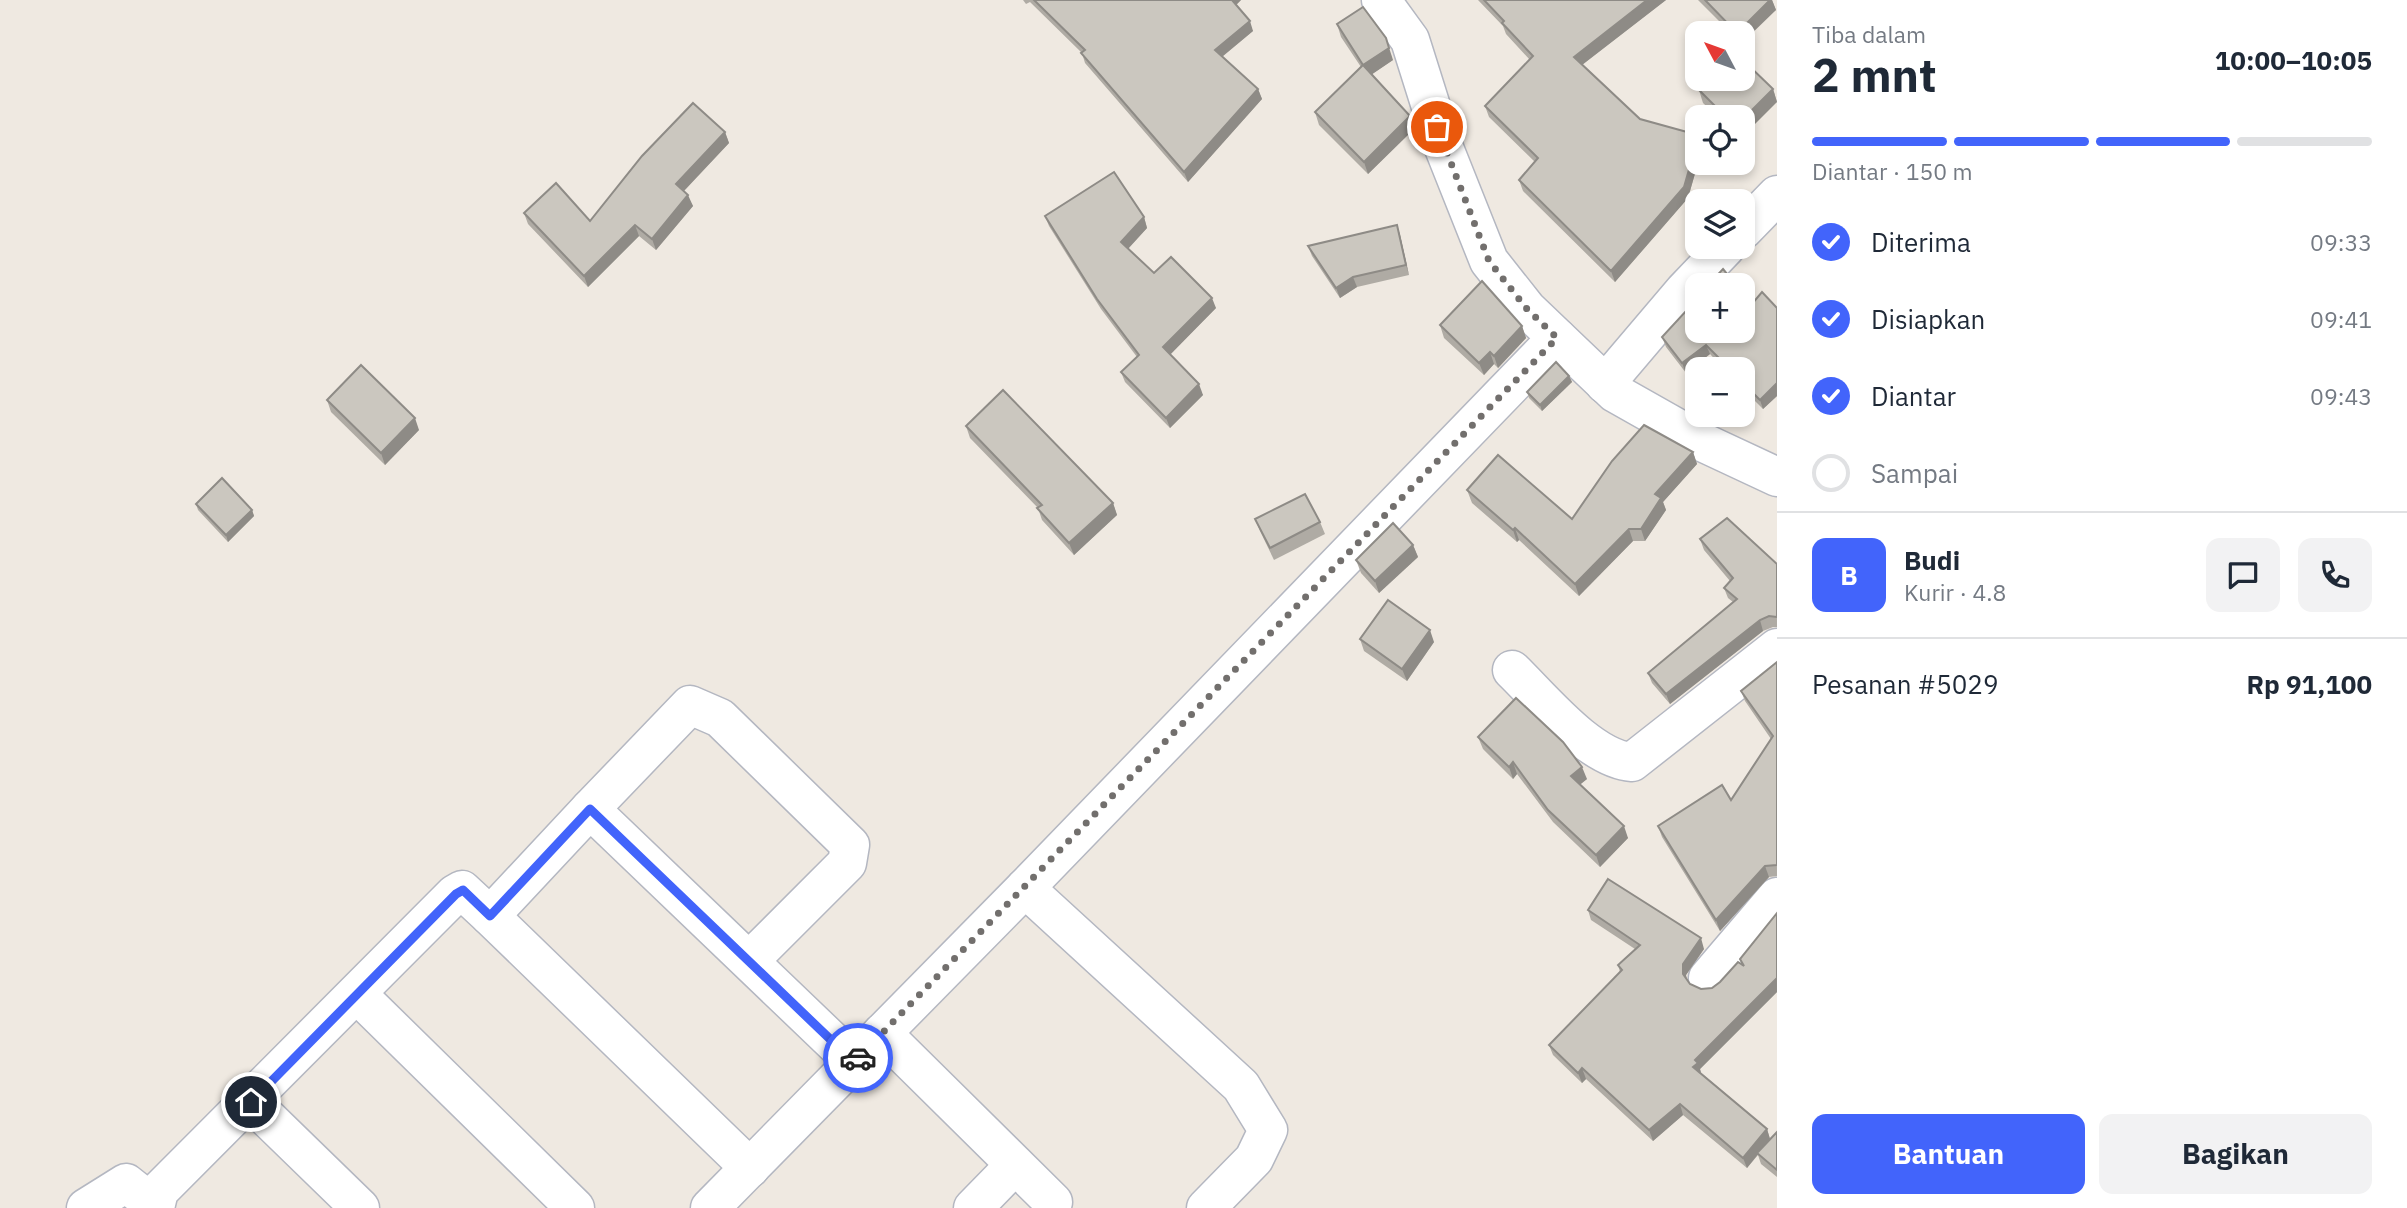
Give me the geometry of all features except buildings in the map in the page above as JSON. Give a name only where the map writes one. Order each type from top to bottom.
[{"type":"street","points":[[1381,0],[1409,40],[1444,148],[1489,261],[1527,309],[1615,393],[1700,441],[1777,477]]},
{"type":"street","points":[[1755,218],[1777,195]]},
{"type":"street","points":[[1605,384],[1684,290],[1714,259]]},
{"type":"street","points":[[710,1208],[1557,338]]},
{"type":"street","points":[[1512,670],[1585,741],[1617,761],[1632,762],[1777,648]]},
{"type":"street","points":[[490,916],[690,705],[720,718],[850,845],[847,863],[750,960]]},
{"type":"street","points":[[590,809],[854,1062]]},
{"type":"street","points":[[1025,887],[1241,1086],[1268,1130],[1254,1159],[1206,1208]]},
{"type":"street","points":[[86,1208],[126,1183],[155,1207],[159,1191],[463,890],[750,1168]]},
{"type":"street","points":[[1708,978],[1777,897]]},
{"type":"street","points":[[357,994],[575,1208]]},
{"type":"street","points":[[882,1033],[1053,1202]]},
{"type":"street","points":[[251,1102],[360,1208]]},
{"type":"street","points":[[973,1208],[1015,1165]]},
{"type":"way so far","points":[[858,1058],[1557,338],[1527,309],[1489,261],[1437,127]]},
{"type":"route","points":[[251,1102],[456,894],[463,890],[490,916],[590,809],[854,1062],[858,1058]]}]
